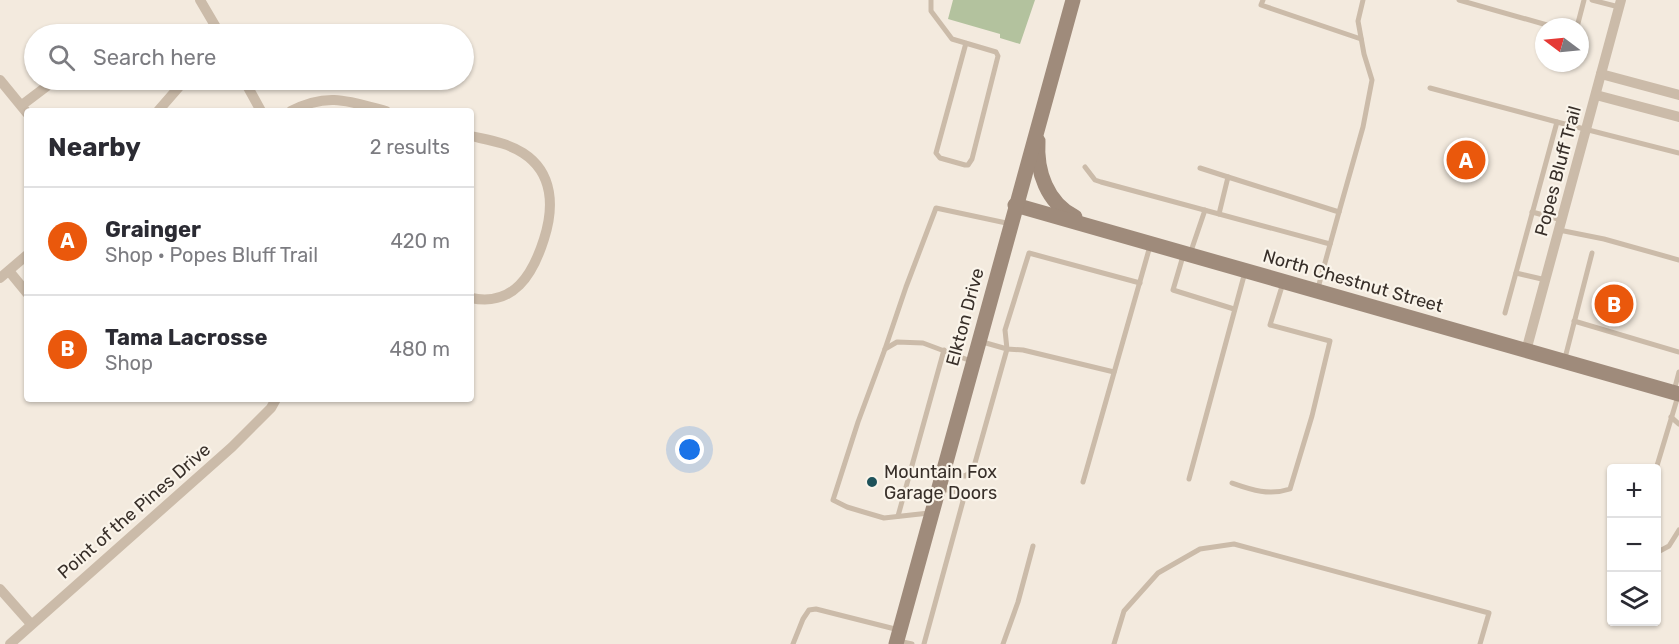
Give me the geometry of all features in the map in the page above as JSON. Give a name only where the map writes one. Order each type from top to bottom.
[{"type":"street","points":[[200,0],[214,24]]},
{"type":"street","name":"Elkton Drive","points":[[901,640],[938,488],[1073,0]]},
{"type":"street","name":"Popes Bluff Trail","points":[[1526,351],[1620,4]]},
{"type":"street","points":[[1601,74],[1679,95]]},
{"type":"street","points":[[0,80],[24,109]]},
{"type":"street","points":[[25,108],[44,90]]},
{"type":"street","points":[[161,108],[176,90]]},
{"type":"street","points":[[249,90],[259,108]]},
{"type":"street","points":[[1596,95],[1679,117]]},
{"type":"street","points":[[298,108],[311,102],[334,98],[374,108]]},
{"type":"street","points":[[1040,117],[1038,149],[1045,188],[1060,207],[1102,230]]},
{"type":"street","points":[[474,137],[512,147],[533,161],[548,183],[551,211],[538,260],[524,283],[502,296],[489,299],[474,298]]},
{"type":"street","name":"North Chestnut Street","points":[[1016,205],[1677,394]]},
{"type":"street","points":[[24,258],[5,274],[24,290]]},
{"type":"street","name":"Point of the Pines Drive","points":[[10,644],[232,447],[274,402]]},
{"type":"street","points":[[0,589],[31,624]]},
{"type":"lane","points":[[931,0],[931,11],[952,39],[966,43],[996,52],[998,60],[971,163],[965,165],[940,158],[936,153],[966,43]]},
{"type":"lane","points":[[1263,0],[1261,5],[1361,39]]},
{"type":"lane","points":[[1317,291],[1363,127],[1372,80],[1358,21],[1363,0]]},
{"type":"lane","points":[[1459,0],[1535,22]]},
{"type":"lane","points":[[1579,18],[1584,0]]},
{"type":"lane","points":[[1593,0],[1620,4]]},
{"type":"lane","points":[[1430,88],[1679,153]]},
{"type":"lane","points":[[1505,313],[1557,122]]},
{"type":"lane","points":[[1085,167],[1095,180],[1101,182],[1330,244]]},
{"type":"lane","points":[[1200,168],[1339,212]]},
{"type":"lane","points":[[1219,214],[1228,177]]},
{"type":"lane","points":[[932,513],[884,518],[847,507],[833,500],[858,422],[936,208],[1011,224]]},
{"type":"lane","points":[[1205,210],[1173,290],[1234,309]]},
{"type":"lane","points":[[1532,212],[1560,225],[1679,260]]},
{"type":"lane","points":[[1083,482],[1151,244]]},
{"type":"lane","points":[[943,472],[966,476],[973,470],[1007,349],[1005,330],[1029,253],[1140,283]]},
{"type":"lane","points":[[1564,362],[1592,253]]},
{"type":"lane","points":[[1189,478],[1245,271]]},
{"type":"lane","points":[[1516,273],[1546,280]]},
{"type":"lane","points":[[1232,483],[1263,493],[1290,489],[1312,416],[1330,341],[1270,325],[1283,282]]},
{"type":"lane","points":[[1574,321],[1679,352]]},
{"type":"lane","points":[[979,341],[1114,372]]},
{"type":"lane","points":[[885,349],[897,342],[923,343],[973,362]]},
{"type":"lane","points":[[898,516],[944,350]]},
{"type":"lane","points":[[1657,464],[1677,394],[1679,372]]},
{"type":"lane","points":[[1671,417],[1679,424]]},
{"type":"lane","points":[[924,644],[963,501],[958,492],[938,488]]},
{"type":"lane","points":[[1661,550],[1669,546],[1679,530]]},
{"type":"lane","points":[[1114,644],[1124,611],[1158,573],[1200,549],[1234,543],[1489,613],[1480,644]]},
{"type":"lane","points":[[1004,644],[1033,546]]},
{"type":"lane","points":[[793,644],[803,619],[809,610],[816,609],[901,640]]},
{"type":"green space","points":[[953,0],[1035,0],[1020,44],[1000,38],[1000,34],[948,19]]},
{"type":"place","name":"Grainger","points":[[1466,160]]},
{"type":"place","name":"Tama Lacrosse","points":[[1614,304]]},
{"type":"place","name":"Mountain Fox Garage Doors","points":[[872,482]]}]
